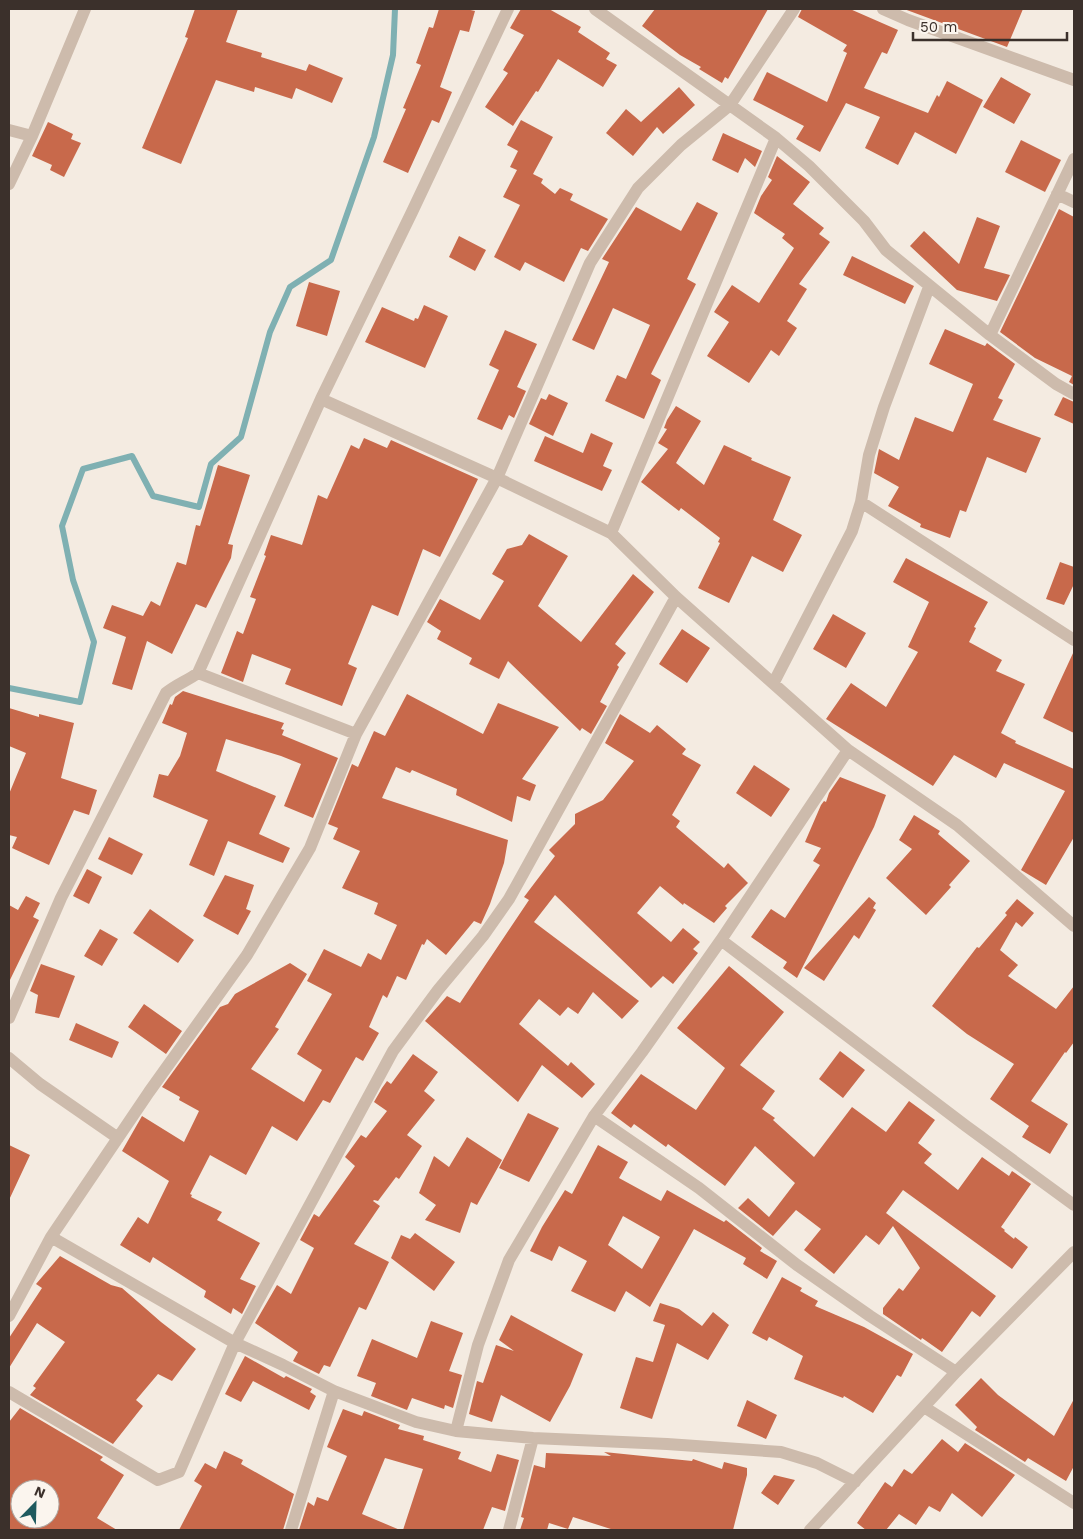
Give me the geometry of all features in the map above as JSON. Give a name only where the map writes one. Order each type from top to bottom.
[{"type":"street","points":[[9,184],[32,136],[85,9]]},
{"type":"street","points":[[9,1018],[61,898],[166,694],[178,683],[187,682],[198,673],[321,399],[508,9]]},
{"type":"street","points":[[595,9],[776,138],[809,166],[864,221],[886,250],[929,287],[1056,384],[1074,394]]},
{"type":"street","points":[[9,1316],[51,1237],[149,1092],[246,955],[310,848],[356,734],[497,478],[590,263],[638,188],[680,145],[730,105],[794,9]]},
{"type":"street","points":[[883,9],[908,20],[1074,80]]},
{"type":"street","points":[[9,130],[32,136]]},
{"type":"street","points":[[611,533],[776,138]]},
{"type":"street","points":[[990,335],[1074,159]]},
{"type":"street","points":[[1057,194],[1074,202]]},
{"type":"street","points":[[774,682],[852,531],[861,502],[869,455],[884,407],[929,287]]},
{"type":"street","points":[[321,399],[497,478],[611,533],[676,596],[848,750],[957,826],[1074,926]]},
{"type":"street","points":[[861,502],[1074,640]]},
{"type":"street","points":[[9,1392],[158,1480],[179,1472],[236,1344],[393,1051],[438,990],[483,936],[510,899],[676,596]]},
{"type":"street","points":[[198,673],[356,734]]},
{"type":"street","points":[[456,1432],[478,1345],[509,1260],[594,1116],[721,940],[848,750]]},
{"type":"street","points":[[721,940],[966,1126],[1074,1205]]},
{"type":"street","points":[[9,1058],[40,1084],[118,1138]]},
{"type":"street","points":[[594,1116],[699,1188],[797,1265],[870,1316],[956,1372]]},
{"type":"street","points":[[51,1237],[236,1344],[334,1391],[416,1422],[456,1432],[781,1452],[817,1463],[854,1482]]},
{"type":"street","points":[[810,1530],[956,1372],[1070,1266],[1074,1252]]},
{"type":"street","points":[[291,1530],[334,1391]]},
{"type":"street","points":[[924,1407],[1074,1503]]},
{"type":"street","points":[[509,1530],[533,1438]]},
{"type":"building","points":[[195,9],[238,9],[226,42],[262,53],[261,57],[306,71],[309,64],[343,78],[332,103],[296,88],[292,99],[255,87],[254,92],[216,80],[181,164],[142,148],[188,38],[185,37]]},
{"type":"building","points":[[439,9],[475,11],[469,32],[460,30],[440,87],[452,92],[439,123],[432,120],[408,173],[383,162],[406,109],[403,108],[421,65],[416,63],[429,27],[433,28]]},
{"type":"building","points":[[521,9],[549,9],[581,27],[578,32],[610,53],[606,59],[617,65],[603,87],[558,59],[538,92],[536,91],[513,126],[485,107],[508,73],[503,70],[524,35],[510,28]]},
{"type":"building","points":[[655,9],[768,9],[728,79],[725,77],[722,83],[699,69],[701,67],[680,55],[642,26]]},
{"type":"building","points":[[802,9],[850,9],[898,30],[887,54],[882,52],[864,88],[928,113],[947,81],[983,100],[956,154],[915,132],[898,165],[865,148],[880,117],[846,103],[820,152],[796,139],[804,126],[753,100],[767,72],[827,102],[847,53],[843,51],[847,45],[798,17]]},
{"type":"building","points":[[904,9],[1023,9],[1007,47]]},
{"type":"building","points":[[1001,77],[1031,94],[1014,124],[983,107]]},
{"type":"building","points":[[679,87],[695,105],[663,134],[657,127],[633,156],[606,133],[626,109],[641,122]]},
{"type":"building","points":[[521,120],[553,137],[533,174],[543,179],[541,183],[555,194],[560,188],[573,194],[570,200],[608,219],[588,251],[581,248],[564,282],[525,262],[520,271],[494,257],[520,205],[503,197],[517,170],[510,167],[518,151],[507,145]]},
{"type":"building","points":[[48,122],[73,134],[71,139],[81,143],[64,177],[50,170],[52,165],[32,156]]},
{"type":"building","points":[[723,133],[762,151],[755,167],[745,158],[738,173],[712,160]]},
{"type":"building","points":[[1021,140],[1061,160],[1045,192],[1005,172]]},
{"type":"building","points":[[777,156],[810,182],[793,204],[824,228],[819,234],[830,242],[799,284],[807,289],[787,321],[797,328],[779,356],[771,350],[749,383],[707,356],[729,322],[714,312],[732,285],[759,303],[794,248],[782,238],[785,234],[754,213],[761,196],[772,180],[768,177]]},
{"type":"building","points":[[697,202],[718,213],[687,279],[696,284],[651,374],[661,380],[644,419],[605,401],[617,375],[626,379],[650,325],[613,308],[594,350],[572,340],[609,262],[602,259],[636,207],[681,231]]},
{"type":"building","points":[[1059,209],[1074,217],[1074,385],[1069,382],[1072,376],[1035,358],[1000,332]]},
{"type":"building","points":[[977,217],[1000,226],[984,268],[1010,275],[997,301],[957,290],[910,246],[924,231],[959,264]]},
{"type":"building","points":[[459,236],[486,250],[475,271],[449,257]]},
{"type":"building","points":[[852,256],[914,286],[905,304],[843,275]]},
{"type":"building","points":[[309,282],[340,291],[327,336],[296,326]]},
{"type":"building","points":[[424,305],[448,316],[425,368],[365,342],[382,307],[414,321],[415,318],[418,319]]},
{"type":"building","points":[[945,329],[985,346],[987,343],[1015,364],[998,398],[1003,400],[993,420],[1041,438],[1026,473],[987,457],[966,512],[960,510],[950,538],[920,527],[921,524],[888,506],[899,487],[874,473],[879,449],[899,460],[915,417],[953,432],[973,384],[929,364]]},
{"type":"building","points":[[505,330],[537,344],[517,387],[526,391],[514,418],[509,415],[502,430],[477,419],[499,370],[489,365]]},
{"type":"building","points":[[549,394],[568,403],[553,436],[529,424],[541,398],[546,400]]},
{"type":"building","points":[[1063,397],[1074,402],[1074,424],[1054,415]]},
{"type":"building","points":[[676,406],[701,421],[676,463],[704,485],[724,445],[752,458],[751,460],[791,477],[773,520],[802,535],[783,572],[752,556],[729,603],[698,588],[720,543],[718,542],[720,538],[681,508],[679,511],[641,482],[668,449],[658,443],[667,429],[664,428],[667,420]]},
{"type":"building","points":[[591,433],[613,443],[603,466],[612,470],[602,491],[534,461],[545,436],[583,453]]},
{"type":"building","points":[[364,438],[387,448],[391,440],[478,479],[440,557],[423,549],[398,616],[372,605],[348,664],[357,668],[342,706],[285,684],[291,669],[252,654],[243,682],[221,673],[237,631],[243,634],[256,599],[250,597],[266,556],[264,555],[271,535],[302,545],[318,495],[327,499],[351,445],[359,449]]},
{"type":"building","points":[[218,465],[250,475],[228,544],[233,545],[231,558],[206,608],[196,604],[172,654],[147,641],[132,690],[112,684],[126,637],[103,628],[112,605],[143,616],[151,601],[160,606],[177,562],[186,565],[196,525],[200,526]]},
{"type":"building","points":[[529,534],[568,556],[538,606],[581,642],[633,574],[654,592],[615,644],[626,653],[617,665],[619,667],[600,702],[607,706],[591,734],[582,728],[580,731],[508,661],[499,679],[469,664],[472,658],[437,639],[441,631],[427,622],[440,599],[480,620],[504,581],[492,574],[507,549],[522,545]]},
{"type":"building","points":[[906,558],[988,602],[974,627],[976,628],[969,642],[1002,660],[996,671],[1025,684],[1001,733],[1016,741],[1015,743],[1074,769],[1074,837],[1046,885],[1021,870],[1065,791],[1004,763],[996,778],[954,755],[933,786],[826,719],[851,683],[886,707],[918,652],[908,647],[929,602],[893,582]]},
{"type":"building","points":[[1060,562],[1074,567],[1074,584],[1064,605],[1046,599]]},
{"type":"building","points":[[833,614],[866,633],[846,668],[813,649]]},
{"type":"building","points":[[682,629],[710,648],[687,683],[659,664]]},
{"type":"building","points":[[1074,651],[1074,733],[1043,718]]},
{"type":"building","points":[[183,691],[284,723],[281,729],[284,730],[282,735],[338,758],[313,818],[284,806],[301,764],[226,739],[216,771],[276,796],[259,834],[290,848],[283,863],[228,841],[214,876],[189,865],[208,820],[153,797],[159,774],[168,776],[180,756],[187,733],[162,723],[170,704],[172,705],[175,697]]},
{"type":"building","points":[[407,694],[483,734],[498,703],[559,727],[522,779],[536,785],[530,801],[517,796],[512,822],[456,795],[457,789],[412,770],[410,773],[396,767],[382,798],[508,840],[504,863],[481,924],[474,921],[446,955],[427,939],[424,945],[422,944],[406,980],[397,976],[387,998],[383,995],[369,1027],[379,1033],[363,1061],[356,1057],[330,1103],[323,1100],[297,1141],[272,1126],[246,1175],[210,1155],[190,1194],[192,1195],[191,1197],[222,1212],[217,1220],[260,1243],[240,1279],[256,1286],[242,1314],[233,1308],[231,1314],[204,1297],[206,1291],[153,1257],[150,1263],[120,1245],[138,1217],[148,1224],[169,1181],[122,1151],[142,1116],[184,1142],[199,1111],[179,1100],[180,1097],[162,1087],[220,1007],[228,1004],[235,994],[290,963],[307,974],[275,1027],[279,1029],[251,1069],[304,1102],[322,1070],[297,1054],[332,994],[307,981],[324,949],[361,967],[368,953],[381,960],[397,925],[374,914],[378,903],[342,888],[360,851],[333,839],[338,828],[328,824],[352,764],[358,767],[374,731],[385,736]]},
{"type":"building","points":[[9,708],[39,717],[39,714],[74,723],[61,778],[97,790],[89,815],[74,810],[49,865],[12,848],[17,837],[9,835],[9,794],[26,753],[9,746]]},
{"type":"building","points":[[620,714],[650,733],[657,725],[686,749],[682,754],[701,765],[672,815],[680,821],[676,827],[724,868],[728,863],[748,883],[725,906],[727,908],[714,923],[684,903],[683,905],[660,886],[637,913],[671,942],[683,928],[700,942],[693,949],[698,953],[673,984],[663,976],[651,988],[555,895],[534,922],[639,1001],[622,1019],[593,992],[578,1014],[568,1007],[560,1016],[539,999],[519,1024],[568,1066],[571,1062],[595,1084],[582,1098],[542,1065],[518,1102],[425,1021],[447,996],[460,1003],[529,900],[524,897],[555,856],[549,850],[575,824],[575,814],[603,800],[634,761],[605,743]]},
{"type":"building","points":[[754,765],[790,789],[771,817],[736,793]]},
{"type":"building","points":[[840,777],[886,795],[874,827],[797,978],[783,968],[787,962],[751,937],[771,909],[785,918],[820,865],[813,861],[821,848],[805,842],[821,805],[824,801],[826,802],[829,793]]},
{"type":"building","points":[[914,815],[940,831],[938,834],[970,861],[949,885],[951,887],[926,915],[886,878],[912,849],[899,840]]},
{"type":"building","points":[[109,837],[143,854],[132,875],[98,859]]},
{"type":"building","points":[[87,869],[102,877],[89,904],[73,896]]},
{"type":"building","points":[[225,875],[254,885],[246,909],[251,911],[238,935],[203,916]]},
{"type":"building","points":[[26,896],[40,903],[33,917],[39,920],[9,982],[9,905],[18,910]]},
{"type":"building","points":[[869,897],[876,903],[873,908],[876,910],[859,939],[854,935],[824,981],[804,968]]},
{"type":"building","points":[[1017,899],[1034,913],[1022,927],[1016,922],[1000,950],[1018,965],[1008,976],[1056,1009],[1074,986],[1074,1042],[1031,1101],[1068,1124],[1050,1154],[1022,1137],[1029,1126],[990,1099],[1014,1064],[967,1034],[932,1006],[977,947],[979,948],[1007,915],[1005,913]]},
{"type":"building","points":[[150,909],[194,940],[178,963],[133,933]]},
{"type":"building","points":[[100,929],[118,939],[102,966],[84,956]]},
{"type":"building","points":[[41,964],[75,976],[59,1018],[35,1013],[38,995],[30,991]]},
{"type":"building","points":[[729,966],[784,1012],[740,1065],[775,1091],[762,1109],[775,1118],[773,1120],[814,1157],[852,1107],[886,1132],[909,1101],[935,1120],[918,1143],[932,1154],[924,1163],[958,1190],[982,1157],[1009,1176],[1012,1171],[1031,1184],[1001,1227],[1014,1239],[1015,1237],[1028,1247],[1012,1269],[903,1190],[886,1213],[996,1296],[980,1317],[972,1311],[942,1352],[883,1314],[883,1308],[899,1288],[903,1291],[920,1268],[893,1226],[879,1245],[866,1235],[834,1274],[804,1250],[821,1229],[796,1210],[773,1236],[738,1208],[748,1198],[769,1217],[795,1183],[755,1146],[725,1186],[668,1144],[666,1147],[634,1124],[631,1128],[611,1113],[641,1074],[696,1110],[725,1068],[677,1028]]},
{"type":"building","points":[[144,1004],[182,1031],[166,1054],[128,1027]]},
{"type":"building","points":[[76,1023],[119,1042],[112,1058],[69,1040]]},
{"type":"building","points":[[840,1051],[865,1070],[843,1098],[819,1079]]},
{"type":"building","points":[[413,1054],[438,1072],[424,1091],[435,1100],[407,1135],[422,1146],[399,1179],[396,1177],[378,1201],[373,1201],[380,1206],[354,1244],[389,1262],[366,1310],[359,1307],[330,1367],[324,1365],[319,1374],[293,1361],[298,1352],[255,1323],[277,1285],[291,1294],[314,1248],[300,1240],[314,1214],[319,1217],[355,1166],[345,1157],[361,1135],[366,1138],[387,1111],[374,1102],[382,1088],[387,1081],[391,1084]]},
{"type":"building","points":[[528,1113],[559,1128],[529,1182],[499,1168]]},
{"type":"building","points":[[467,1137],[502,1160],[477,1205],[471,1202],[460,1233],[425,1220],[436,1205],[419,1193],[434,1156],[449,1167]]},
{"type":"building","points":[[9,1145],[30,1155],[9,1200]]},
{"type":"building","points":[[598,1145],[628,1162],[619,1178],[661,1201],[667,1190],[724,1222],[726,1220],[762,1248],[760,1251],[777,1261],[767,1279],[743,1264],[746,1258],[694,1229],[650,1307],[626,1291],[615,1312],[571,1291],[587,1261],[559,1246],[552,1261],[530,1251],[542,1227],[565,1190],[572,1194]],"holes":[[[623,1216],[660,1237],[642,1269],[608,1245]]]},
{"type":"building","points":[[415,1233],[455,1262],[434,1291],[391,1258],[401,1235],[410,1239]]},
{"type":"building","points":[[60,1256],[111,1285],[122,1288],[196,1349],[172,1381],[158,1374],[136,1400],[143,1406],[113,1444],[30,1395],[36,1388],[33,1386],[65,1342],[37,1323],[9,1368],[9,1338],[42,1288],[36,1284]]},
{"type":"building","points":[[782,1277],[802,1288],[800,1291],[818,1301],[815,1306],[864,1327],[913,1354],[901,1377],[897,1375],[873,1413],[844,1396],[843,1398],[794,1379],[803,1356],[769,1337],[767,1341],[752,1333]]},
{"type":"building","points":[[660,1303],[679,1309],[702,1326],[713,1312],[729,1325],[708,1360],[677,1343],[652,1419],[620,1408],[636,1357],[653,1362],[665,1325],[653,1321]]},
{"type":"building","points":[[511,1315],[583,1354],[570,1386],[550,1422],[501,1395],[492,1422],[469,1414],[477,1381],[483,1383],[496,1345],[514,1351],[499,1340]]},
{"type":"building","points":[[431,1321],[463,1333],[449,1371],[462,1375],[453,1408],[445,1405],[444,1409],[412,1398],[407,1410],[371,1396],[376,1383],[357,1376],[372,1339],[417,1358]]},
{"type":"building","points":[[245,1356],[284,1378],[286,1376],[312,1389],[310,1392],[316,1396],[309,1410],[253,1381],[241,1402],[225,1394]]},
{"type":"building","points":[[981,1378],[998,1395],[1054,1436],[1074,1399],[1074,1466],[1066,1481],[1028,1458],[1025,1462],[975,1430],[977,1427],[955,1405]]},
{"type":"building","points":[[747,1400],[777,1415],[766,1439],[737,1426]]},
{"type":"building","points":[[20,1408],[103,1457],[100,1460],[124,1475],[97,1518],[117,1530],[9,1530],[9,1422]]},
{"type":"building","points":[[343,1409],[362,1416],[364,1411],[400,1425],[398,1429],[424,1436],[423,1440],[461,1452],[458,1459],[491,1472],[497,1454],[519,1460],[505,1511],[492,1507],[483,1530],[403,1530],[423,1469],[385,1458],[362,1514],[400,1530],[299,1530],[308,1502],[314,1506],[317,1497],[328,1501],[347,1456],[327,1447]]},
{"type":"building","points":[[942,1439],[958,1452],[965,1443],[1015,1475],[982,1517],[952,1493],[940,1512],[929,1506],[916,1525],[899,1514],[886,1530],[866,1530],[857,1523],[885,1482],[892,1487],[904,1469],[912,1474]]},
{"type":"building","points":[[224,1451],[243,1460],[241,1464],[294,1494],[283,1530],[179,1530],[202,1486],[194,1481],[205,1463],[216,1469]]},
{"type":"building","points":[[604,1452],[692,1461],[693,1459],[722,1469],[724,1462],[747,1468],[747,1475],[733,1530],[614,1530],[573,1517],[568,1529],[549,1523],[547,1530],[520,1530],[524,1518],[521,1517],[534,1465],[545,1468],[546,1453],[611,1456]]},
{"type":"building","points":[[774,1475],[795,1480],[778,1505],[761,1493]]},
{"type":"waterway","points":[[9,688],[80,702],[94,642],[73,580],[62,526],[83,469],[132,456],[153,496],[199,507],[211,464],[241,437],[270,332],[290,287],[331,260],[374,137],[393,55],[395,9]]}]
